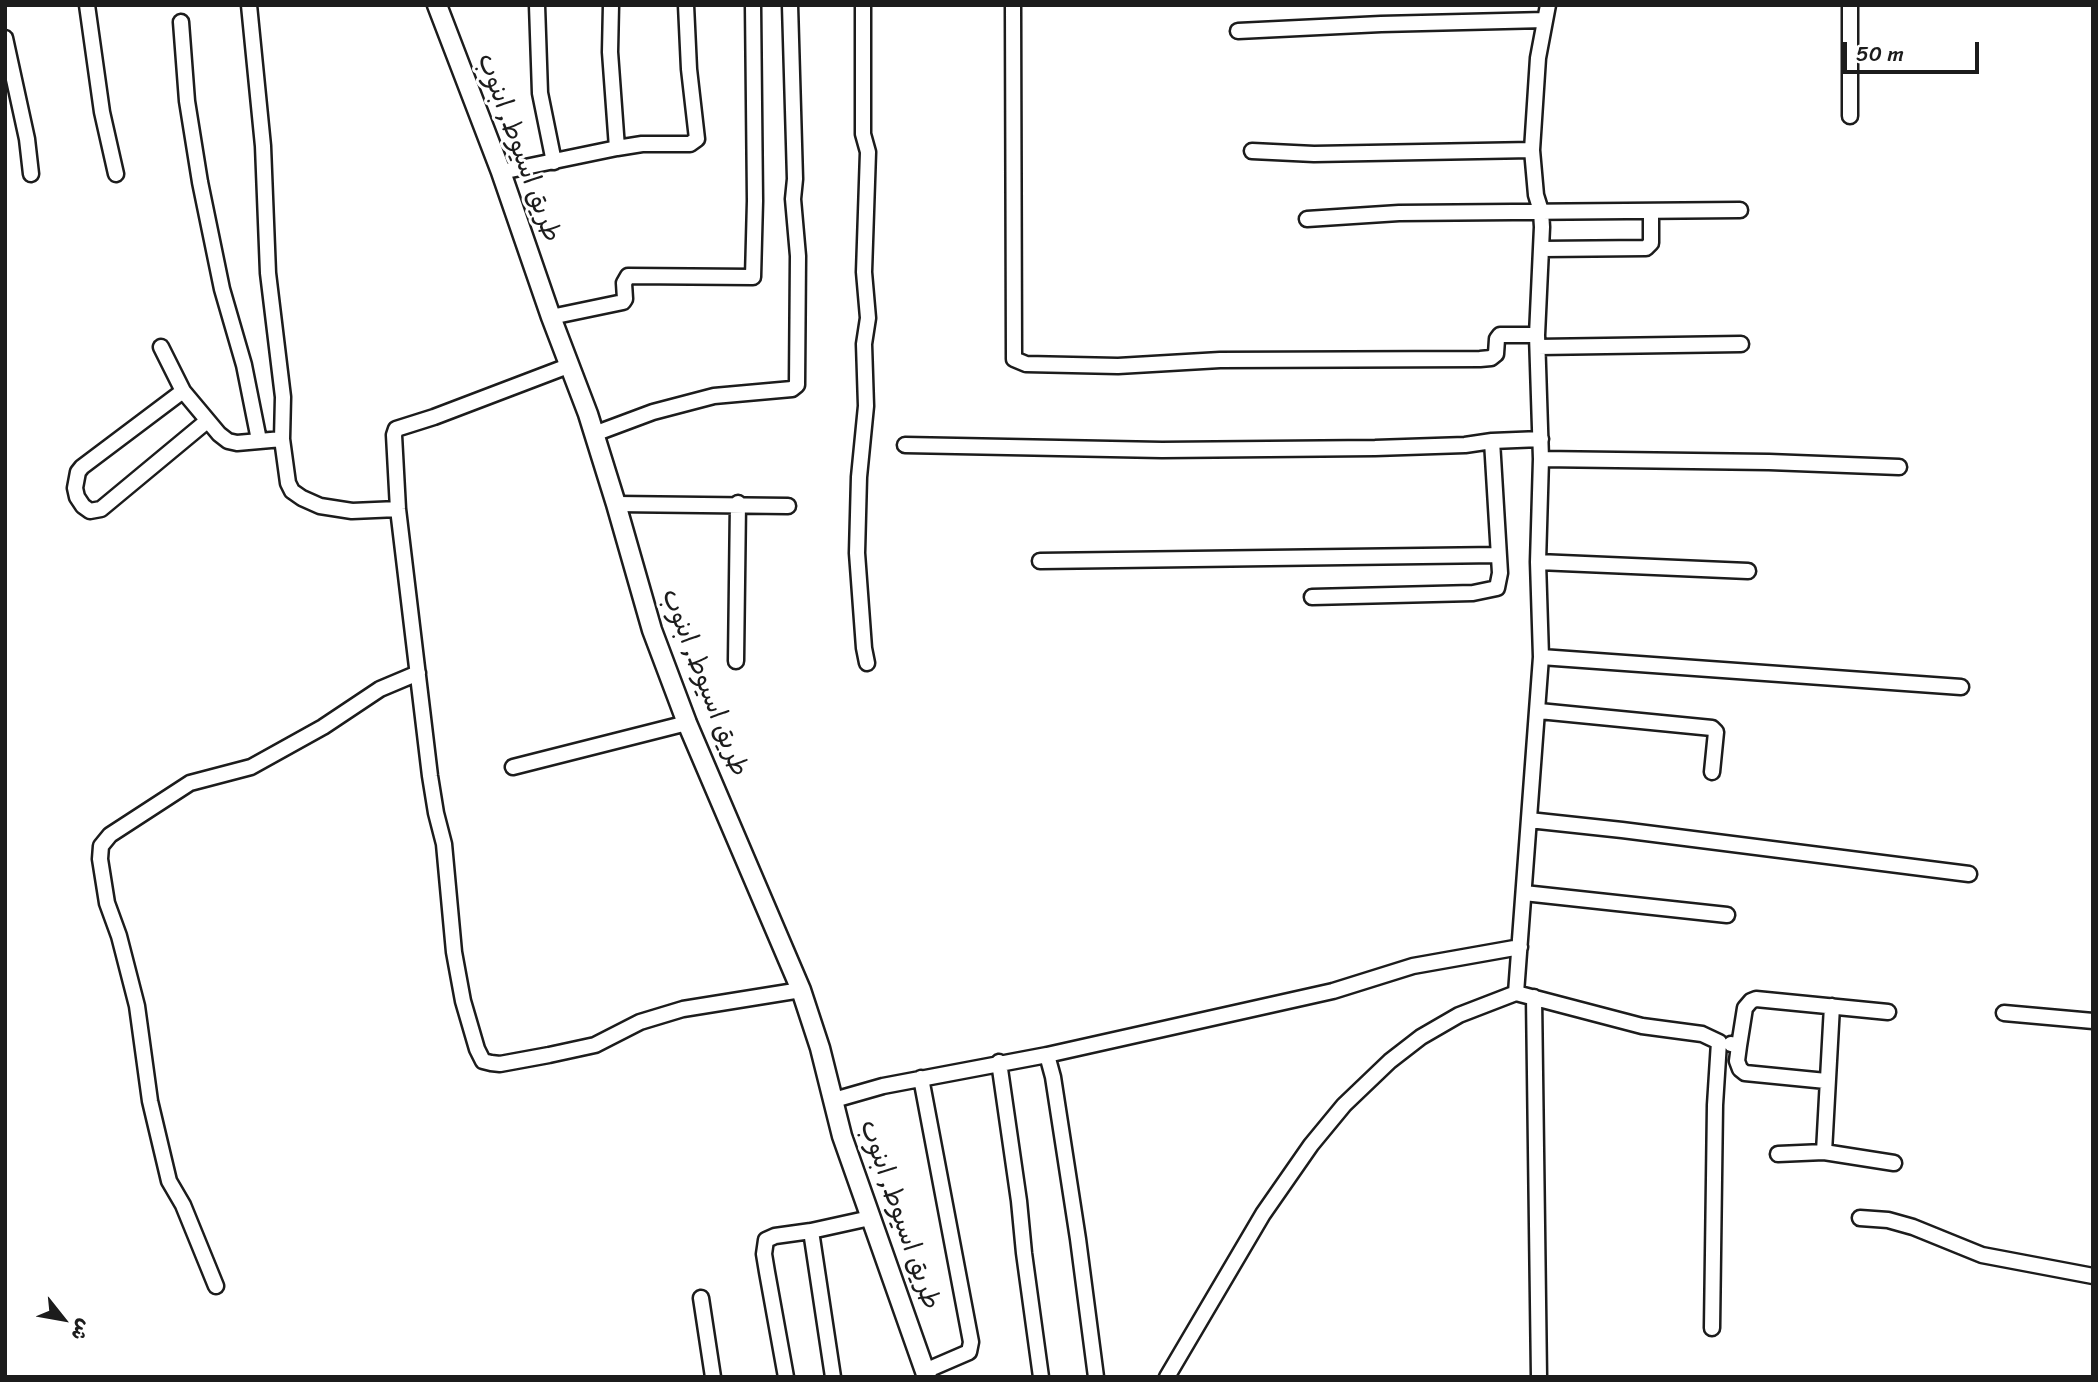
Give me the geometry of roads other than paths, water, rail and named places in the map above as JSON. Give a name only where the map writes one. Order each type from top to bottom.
[{"type":"street","points":[[87,5],[102,111],[116,174]]},
{"type":"street","points":[[249,5],[263,146],[268,273],[283,397],[282,439],[288,483],[292,491],[320,506],[352,511],[398,509]]},
{"type":"street","name":"طريق اسيوط, ابنوب","points":[[437,5],[501,172],[568,366],[588,414],[652,630],[687,723],[801,990],[842,1136],[926,1374]]},
{"type":"street","points":[[537,5],[540,93],[554,162]]},
{"type":"street","points":[[611,5],[610,52],[617,148]]},
{"type":"street","points":[[501,172],[554,162],[579,154],[642,144],[690,144],[697,139],[691,97],[686,5]]},
{"type":"street","points":[[551,317],[623,302],[624,283],[628,276],[753,277],[753,5]]},
{"type":"street","points":[[594,434],[653,412],[714,396],[792,389],[797,386],[798,256],[793,200],[795,179],[790,5]]},
{"type":"street","points":[[863,5],[863,134],[867,152],[864,272],[867,318],[864,344],[866,414],[859,477],[857,553],[867,663]]},
{"type":"street","points":[[1013,5],[1014,359],[1037,365],[1118,366],[1220,360],[1480,359],[1494,356],[1500,335],[1537,341],[1741,344]]},
{"type":"street","points":[[1850,5],[1850,116]]},
{"type":"street","points":[[1237,31],[1546,13],[1538,58],[1532,150],[1536,195],[1541,211],[1542,249],[1537,341],[1541,439],[1538,562],[1541,657],[1516,993]]},
{"type":"street","points":[[181,23],[187,101],[202,195],[222,289],[244,365],[259,440]]},
{"type":"street","points":[[5,38],[27,139],[31,174]]},
{"type":"street","points":[[1252,151],[1314,154],[1532,150]]},
{"type":"street","points":[[1307,219],[1399,213],[1740,210]]},
{"type":"street","points":[[1542,249],[1646,248],[1651,243],[1651,212]]},
{"type":"street","points":[[161,348],[183,391],[228,441],[237,443],[282,439]]},
{"type":"street","points":[[568,366],[396,429],[394,435],[398,509],[436,813],[444,844],[453,952],[477,1049],[483,1061],[500,1064],[595,1045],[640,1022],[683,1009],[801,990]]},
{"type":"street","points":[[183,391],[82,467],[78,472],[75,488],[76,497],[83,506],[90,511],[100,509],[208,421]]},
{"type":"street","points":[[905,445],[1162,450],[1375,448],[1465,446],[1492,440],[1541,439]]},
{"type":"street","points":[[1312,597],[1493,590],[1499,584],[1492,440]]},
{"type":"street","points":[[1541,459],[1899,467]]},
{"type":"street","points":[[616,504],[738,503],[788,506]]},
{"type":"street","points":[[736,661],[738,503]]},
{"type":"street","points":[[1040,561],[1498,555]]},
{"type":"street","points":[[1538,562],[1748,571]]},
{"type":"street","points":[[1541,657],[1961,687]]},
{"type":"street","points":[[216,1286],[183,1205],[169,1181],[150,1101],[137,1006],[119,936],[107,903],[100,859],[102,846],[110,835],[190,783],[251,767],[323,727],[380,689],[418,673]]},
{"type":"street","points":[[1539,711],[1712,728],[1716,732],[1712,772]]},
{"type":"street","points":[[513,767],[687,723]]},
{"type":"street","points":[[1530,820],[1969,874]]},
{"type":"street","points":[[1524,893],[1727,915]]},
{"type":"street","points":[[834,1100],[883,1086],[1047,1055],[1333,991],[1413,966],[1520,947]]},
{"type":"street","points":[[1167,1377],[1263,1214],[1311,1145],[1344,1105],[1390,1061],[1421,1037],[1459,1015],[1516,993],[1642,1026],[1702,1034],[1719,1042],[1739,1046]]},
{"type":"street","points":[[1534,997],[1539,1377]]},
{"type":"street","points":[[1826,1081],[1745,1073],[1740,1069],[1737,1060],[1745,1008],[1751,1000],[1888,1012]]},
{"type":"street","points":[[1824,1152],[1832,1006]]},
{"type":"street","points":[[2004,1013],[2093,1021]]},
{"type":"street","points":[[1712,1328],[1715,1105],[1719,1042]]},
{"type":"street","points":[[1047,1055],[1053,1077],[1079,1239],[1096,1377]]},
{"type":"street","points":[[999,1062],[1041,1377]]},
{"type":"street","points":[[921,1078],[971,1342],[969,1352],[926,1374]]},
{"type":"street","points":[[1778,1154],[1824,1152],[1894,1163]]},
{"type":"street","points":[[786,1377],[766,1272],[764,1245],[770,1237],[870,1218]]},
{"type":"street","points":[[1860,1219],[1888,1220],[1913,1227],[1982,1255],[2093,1276]]},
{"type":"street","points":[[811,1231],[834,1377]]},
{"type":"street","points":[[701,1298],[713,1377]]}]
